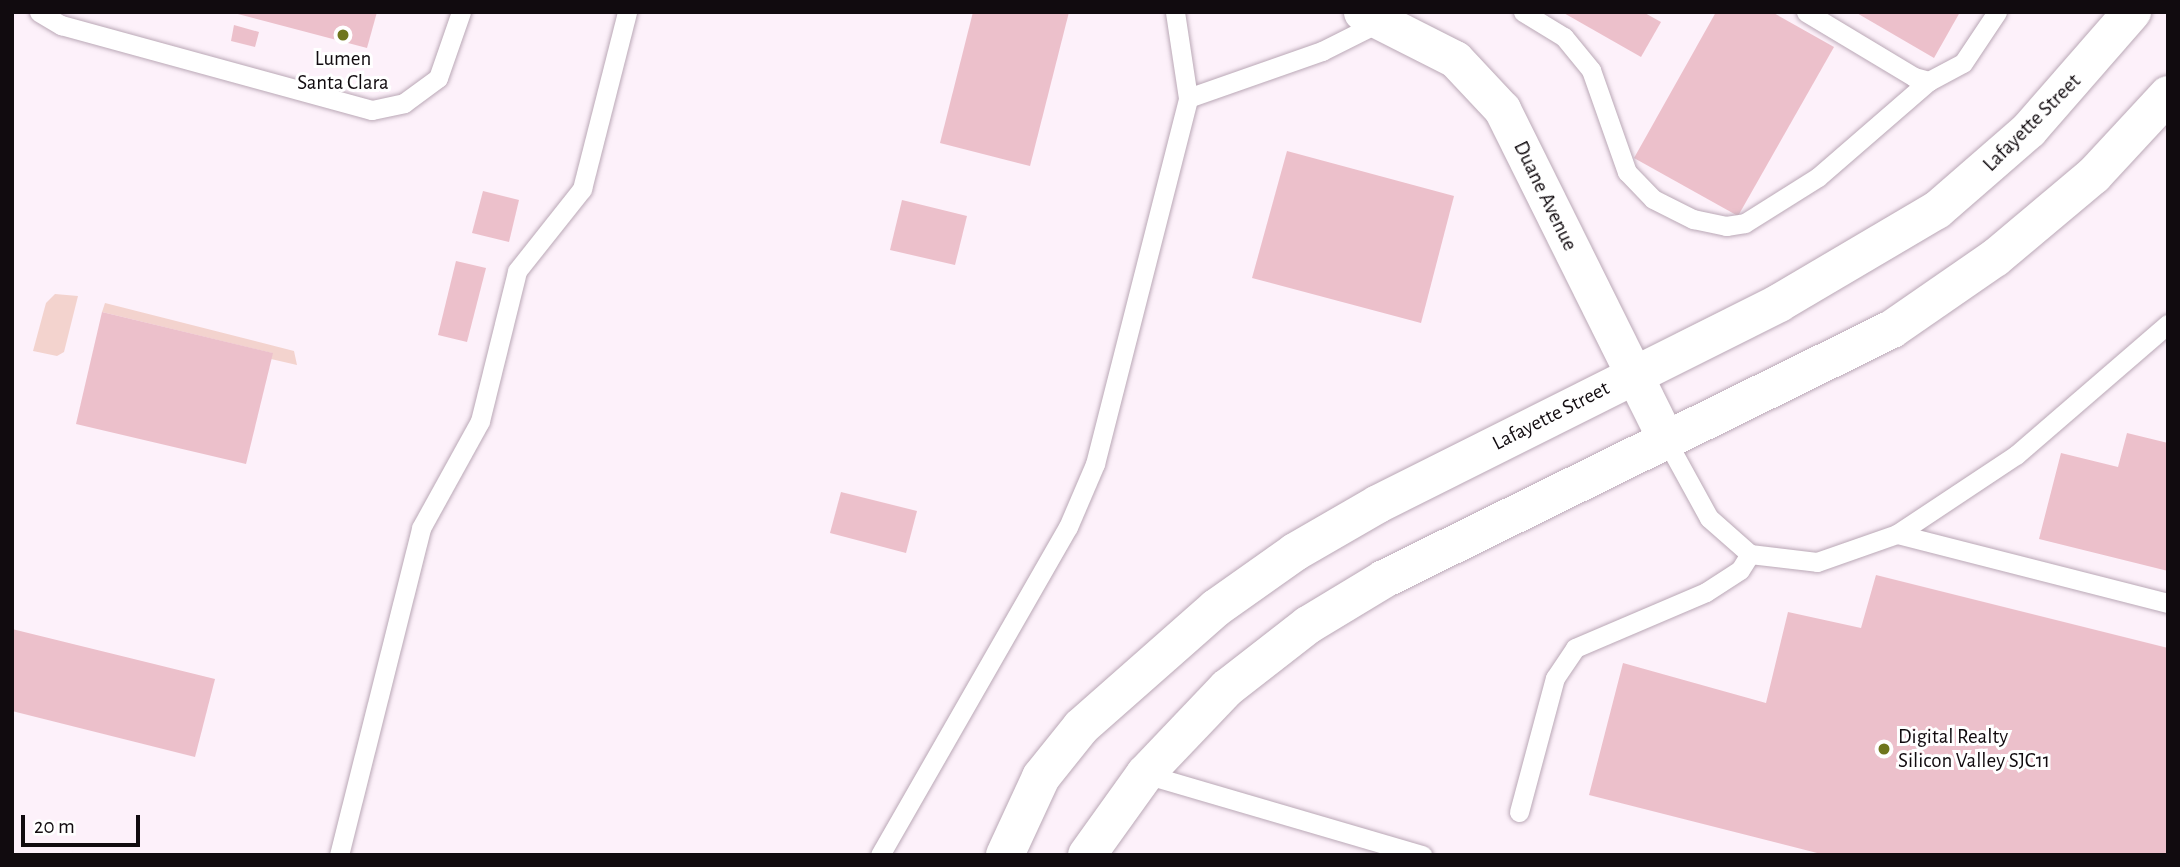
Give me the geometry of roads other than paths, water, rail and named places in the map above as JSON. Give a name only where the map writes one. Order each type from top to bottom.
[{"type":"main road","name":"Lafayette Street","points":[[1005,855],[1041,777],[1081,727],[1216,608],[1295,552],[1378,504],[1632,374],[1779,303],[1937,210],[2029,130],[2132,12]]},
{"type":"main road","points":[[1087,855],[1146,774],[1227,688],[1339,603],[1665,438],[1892,329],[1995,258],[2094,175],[2168,95]]},
{"type":"street","name":"Duane Avenue","points":[[1372,17],[1455,59],[1502,109],[1665,438]]},
{"type":"lane","points":[[39,12],[61,25],[372,110],[404,103],[438,78],[461,12]]},
{"type":"lane","points":[[339,855],[421,528],[480,421],[517,271],[582,189],[627,12]]},
{"type":"lane","points":[[880,855],[1079,506],[1095,464],[1188,98],[1175,12]]},
{"type":"lane","points":[[1523,12],[1564,37],[1591,70],[1627,172],[1653,199],[1693,219],[1726,226],[1745,223],[1818,177],[1929,81],[1963,64],[1997,12]]},
{"type":"lane","points":[[1807,12],[1914,76],[1929,81]]},
{"type":"lane","points":[[1188,98],[1322,51],[1372,17]]},
{"type":"lane","points":[[1665,438],[1709,518],[1750,554],[1817,562],[1897,534],[2016,454],[2168,324]]},
{"type":"lane","points":[[1897,534],[2168,603]]},
{"type":"lane","points":[[1519,812],[1555,678],[1575,648],[1706,592],[1740,570],[1750,554]]},
{"type":"lane","points":[[1146,774],[1422,855]]},
{"type":"place","name":"Lumen Santa Clara","points":[[343,35]]},
{"type":"place","name":"Digital Realty Silicon Valley SJC11","points":[[1884,749]]}]
